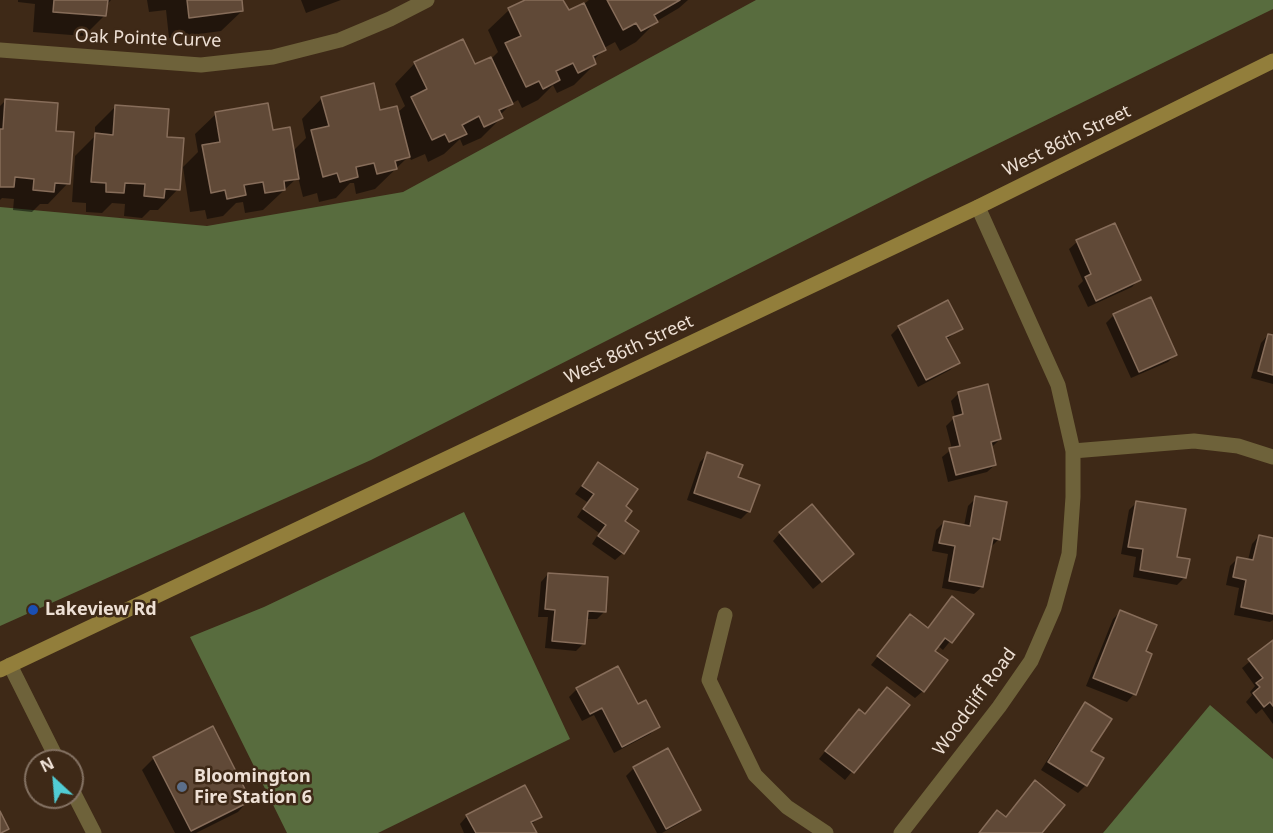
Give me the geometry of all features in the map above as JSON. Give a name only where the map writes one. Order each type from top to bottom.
[{"type":"street","name":"Oak Pointe Curve","points":[[0,51],[201,64],[273,57],[340,40],[390,19],[427,0]]},
{"type":"street","name":"West 86th Street","points":[[5,668],[978,207],[1273,61]]},
{"type":"street","name":"Woodcliff Road","points":[[901,833],[999,707],[1031,661],[1054,608],[1069,554],[1073,497],[1073,450],[1058,385],[978,207]]},
{"type":"street","points":[[1073,450],[1194,441],[1238,446],[1273,457]]},
{"type":"street","points":[[725,615],[709,680],[755,775],[787,807],[826,833]]},
{"type":"street","points":[[5,668],[51,749]]},
{"type":"street","points":[[82,809],[94,833]]},
{"type":"green space","points":[[756,0],[1273,0],[1273,9],[926,179],[371,460],[0,626],[0,207],[207,226],[403,192]]},
{"type":"green space","points":[[464,512],[570,739],[378,833],[287,833],[190,637],[264,607]]},
{"type":"green space","points":[[1210,705],[1273,759],[1273,833],[1103,833]]},
{"type":"building","points":[[54,0],[108,0],[106,16],[53,12]]},
{"type":"building","points":[[187,0],[242,0],[243,11],[189,18]]},
{"type":"building","points":[[525,0],[563,0],[569,10],[584,3],[606,50],[593,56],[596,64],[578,73],[573,63],[556,71],[560,80],[543,89],[539,81],[526,87],[505,43],[521,36],[508,8]]},
{"type":"building","points":[[607,0],[680,0],[654,15],[658,22],[641,31],[636,23],[623,30]]},
{"type":"building","points":[[463,39],[475,64],[491,57],[513,104],[499,110],[503,118],[484,127],[479,116],[462,125],[467,134],[449,142],[445,134],[432,140],[411,97],[427,89],[414,62]]},
{"type":"building","points":[[374,83],[380,110],[397,106],[410,157],[395,161],[397,169],[377,174],[374,163],[356,167],[358,177],[340,182],[337,173],[323,177],[311,130],[329,126],[321,97]]},
{"type":"building","points":[[5,99],[58,103],[56,131],[74,132],[70,184],[55,183],[54,192],[33,190],[34,179],[15,177],[14,187],[0,187],[0,129],[3,129]]},
{"type":"building","points":[[268,103],[273,130],[290,127],[299,179],[284,181],[285,190],[265,193],[263,182],[244,185],[246,195],[227,199],[225,190],[211,193],[202,145],[220,142],[215,112]]},
{"type":"building","points":[[115,105],[169,109],[167,137],[184,138],[180,190],[165,189],[164,198],[144,196],[145,184],[125,183],[124,193],[106,192],[106,183],[91,182],[95,133],[113,135]]},
{"type":"building","points":[[1115,223],[1141,280],[1096,301],[1085,277],[1091,274],[1076,240]]},
{"type":"building","points":[[1151,297],[1177,355],[1139,372],[1113,314]]},
{"type":"building","points":[[948,300],[963,329],[946,337],[960,363],[926,380],[898,326]]},
{"type":"building","points":[[1268,334],[1273,335],[1273,375],[1258,371]]},
{"type":"building","points":[[988,384],[1001,439],[991,442],[996,465],[956,475],[949,448],[960,446],[953,417],[963,414],[958,392]]},
{"type":"building","points":[[707,452],[743,465],[738,477],[760,485],[750,512],[694,493]]},
{"type":"building","points":[[598,462],[638,489],[626,506],[632,511],[625,521],[639,531],[624,554],[598,536],[606,525],[583,509],[594,494],[582,486]]},
{"type":"building","points":[[975,496],[1007,502],[1000,540],[993,538],[983,587],[949,581],[955,546],[939,543],[944,521],[970,526]]},
{"type":"building","points":[[1136,501],[1186,509],[1177,557],[1190,559],[1186,578],[1140,570],[1143,549],[1128,547]]},
{"type":"building","points":[[812,504],[854,554],[822,582],[779,532]]},
{"type":"building","points":[[1259,535],[1273,538],[1273,614],[1241,607],[1246,580],[1233,577],[1237,557],[1253,560]]},
{"type":"building","points":[[548,573],[608,577],[606,612],[588,611],[585,644],[552,641],[555,610],[545,609]]},
{"type":"building","points":[[952,596],[974,614],[952,643],[945,638],[935,651],[948,660],[924,692],[877,656],[910,614],[928,628]]},
{"type":"building","points":[[1120,610],[1157,625],[1146,651],[1152,654],[1136,695],[1093,678]]},
{"type":"building","points":[[1273,640],[1273,706],[1270,702],[1264,707],[1253,693],[1260,687],[1256,683],[1263,678],[1248,659]]},
{"type":"building","points":[[618,666],[638,704],[646,700],[660,727],[622,747],[602,708],[590,714],[576,688]]},
{"type":"building","points":[[887,687],[910,705],[854,773],[825,751],[859,709],[865,714]]},
{"type":"building","points":[[1085,702],[1112,719],[1091,751],[1104,758],[1087,786],[1048,762]]},
{"type":"building","points":[[213,726],[251,801],[191,831],[153,757]]},
{"type":"building","points":[[668,748],[701,810],[666,829],[633,767]]},
{"type":"building","points":[[1035,780],[1065,805],[1042,833],[979,833],[997,810],[1006,817]]},
{"type":"building","points":[[525,785],[542,817],[531,822],[537,833],[476,833],[466,815]]},
{"type":"building","points":[[0,811],[9,829],[1,833],[0,833]]},
{"type":"place","name":"Lakeview Rd","points":[[33,610]]},
{"type":"place","name":"Bloomington Fire Station 6","points":[[182,787]]}]
